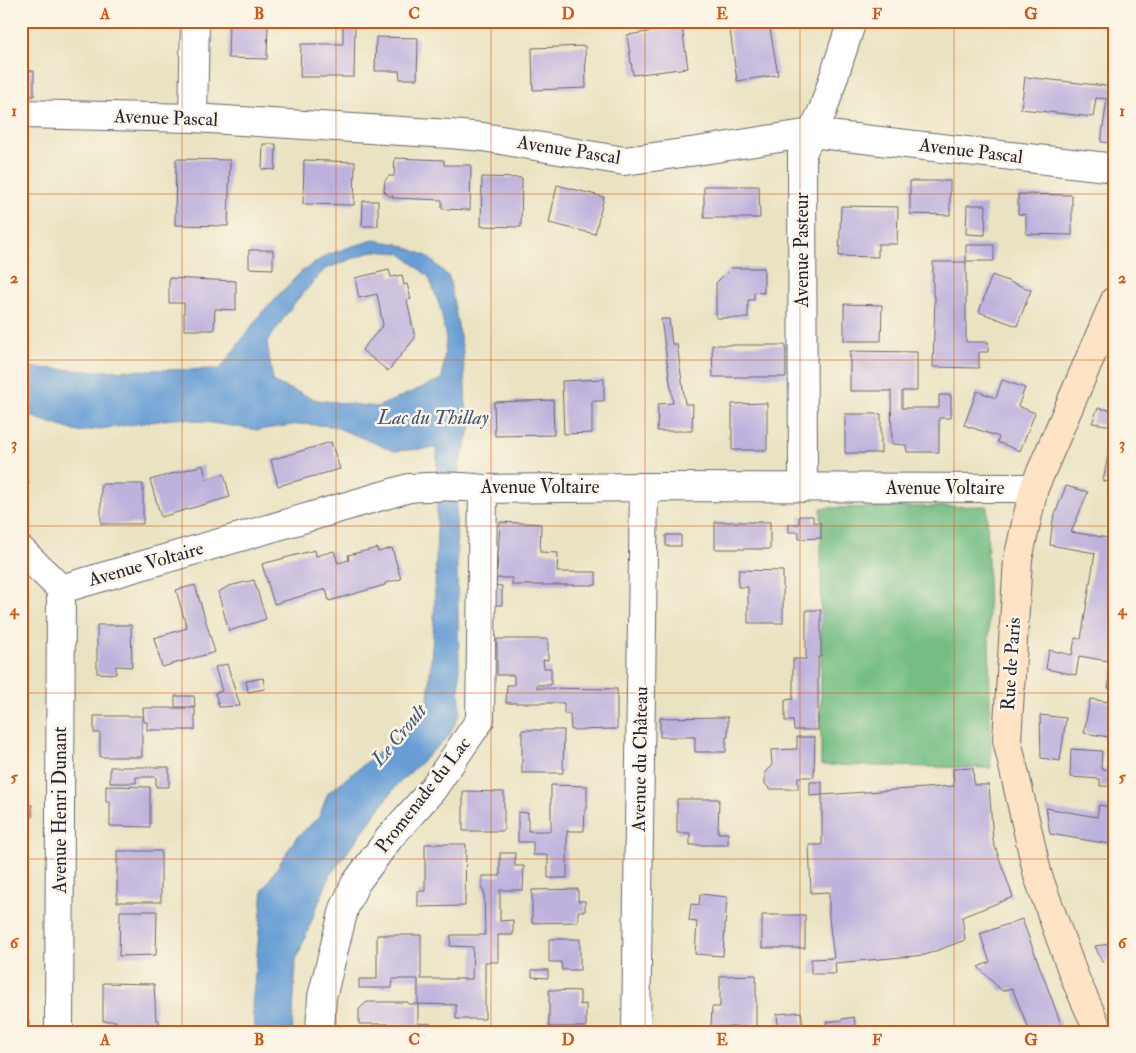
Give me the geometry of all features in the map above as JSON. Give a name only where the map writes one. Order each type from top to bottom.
[{"type":"street","points":[[193,118],[195,21]]},
{"type":"street","name":"Avenue Pasteur","points":[[802,488],[802,153],[824,110],[852,21]]},
{"type":"street","name":"Avenue Pascal","points":[[21,114],[193,118],[450,134],[483,137],[624,160],[811,133],[1115,168]]},
{"type":"street","name":"Rue de Paris","points":[[1098,1032],[1074,976],[1038,876],[1007,740],[1018,559],[1034,488],[1115,300]]},
{"type":"street","name":"Avenue Voltaire","points":[[61,589],[409,488],[429,486],[1034,488]]},
{"type":"street","name":"Promenade du Lac","points":[[320,1032],[322,997],[344,909],[355,884],[390,837],[432,790],[480,720],[473,487]]},
{"type":"street","name":"Avenue du Château","points":[[636,1032],[644,487]]},
{"type":"street","points":[[21,550],[61,589]]},
{"type":"street","name":"Avenue Henri Dunant","points":[[58,1032],[61,589]]},
{"type":"green space","points":[[987,506],[991,768],[821,765],[821,508]]},
{"type":"water","name":"Lac du Thillay","points":[[374,240],[398,244],[427,256],[449,277],[463,352],[466,407],[472,424],[459,466],[456,517],[460,713],[449,736],[396,786],[329,877],[296,960],[292,1032],[255,1032],[252,1007],[263,890],[296,838],[319,817],[328,793],[427,714],[434,621],[437,448],[394,451],[333,426],[299,424],[258,430],[179,418],[78,432],[21,413],[21,367],[91,371],[220,369],[263,311],[301,272],[327,255]],"holes":[[[373,251],[400,253],[429,277],[441,310],[446,339],[442,379],[377,407],[317,400],[273,382],[267,342],[296,301],[325,269]]]},
{"type":"building","points":[[229,21],[268,21],[267,59],[228,58]]},
{"type":"building","points":[[355,21],[368,21],[367,26],[355,26]]},
{"type":"building","points":[[769,23],[778,75],[737,81],[730,30]]},
{"type":"building","points":[[343,26],[355,26],[354,77],[300,77],[301,44],[343,44]]},
{"type":"building","points":[[682,27],[688,68],[633,75],[627,35]]},
{"type":"building","points":[[376,37],[418,38],[417,79],[400,79],[399,71],[375,71]]},
{"type":"building","points":[[585,46],[586,88],[533,90],[532,48]]},
{"type":"building","points":[[21,70],[34,71],[34,96],[21,96]]},
{"type":"building","points":[[1025,77],[1115,87],[1115,143],[1101,142],[1107,99],[1096,98],[1093,117],[1021,109]]},
{"type":"building","points":[[263,144],[276,144],[275,170],[262,169]]},
{"type":"building","points":[[395,158],[444,160],[444,165],[471,165],[470,210],[442,209],[442,200],[393,198],[393,196],[389,196],[384,191],[385,180],[389,176],[394,176]]},
{"type":"building","points":[[176,159],[230,160],[228,226],[175,225]]},
{"type":"building","points":[[304,160],[355,162],[354,205],[303,204]]},
{"type":"building","points":[[482,177],[522,178],[521,227],[481,226]]},
{"type":"building","points":[[910,181],[950,181],[950,215],[910,214]]},
{"type":"building","points":[[557,185],[604,197],[595,234],[549,223]]},
{"type":"building","points":[[704,186],[759,186],[760,218],[704,218]]},
{"type":"building","points":[[1018,194],[1072,195],[1072,235],[1026,234],[1026,215],[1018,214]]},
{"type":"building","points":[[363,201],[378,201],[378,226],[362,226]]},
{"type":"building","points":[[967,205],[986,205],[985,235],[966,234]]},
{"type":"building","points":[[841,206],[898,207],[897,244],[878,244],[878,257],[839,256]]},
{"type":"building","points":[[966,245],[994,245],[994,261],[966,261]]},
{"type":"building","points":[[249,250],[273,250],[273,269],[249,268]]},
{"type":"building","points":[[933,262],[966,262],[966,342],[988,342],[988,352],[979,352],[979,368],[933,367],[935,296],[933,296]]},
{"type":"building","points":[[731,268],[764,268],[764,293],[754,292],[754,300],[748,300],[748,318],[716,318],[716,283]]},
{"type":"building","points":[[389,270],[391,277],[402,275],[404,285],[407,284],[411,299],[407,300],[415,338],[388,371],[362,350],[383,325],[377,294],[359,298],[355,278]]},
{"type":"building","points":[[992,275],[1031,290],[1017,326],[979,312]]},
{"type":"building","points":[[169,278],[236,281],[236,310],[215,309],[214,330],[184,330],[184,303],[169,303]]},
{"type":"building","points":[[844,304],[882,305],[881,341],[844,341]]},
{"type":"building","points":[[661,319],[669,319],[672,344],[677,344],[685,404],[693,404],[692,431],[657,431],[658,404],[673,403]]},
{"type":"building","points":[[712,345],[786,345],[786,377],[713,377]]},
{"type":"building","points":[[850,351],[917,352],[917,391],[902,391],[902,408],[939,408],[939,395],[951,395],[951,418],[939,418],[939,452],[907,452],[906,445],[892,444],[891,391],[850,391]]},
{"type":"building","points":[[1115,368],[1115,383],[1109,382]]},
{"type":"building","points":[[604,379],[604,401],[592,401],[592,433],[564,434],[562,381]]},
{"type":"building","points":[[1002,380],[1025,388],[1018,406],[1035,413],[1020,451],[997,442],[999,437],[964,425],[977,391],[996,398]]},
{"type":"building","points":[[1113,395],[1115,395],[1115,426],[1092,423],[1098,408],[1110,410]]},
{"type":"building","points":[[553,400],[554,435],[495,436],[494,402]]},
{"type":"building","points":[[767,403],[767,450],[732,450],[732,404]]},
{"type":"building","points":[[845,414],[881,414],[881,453],[845,453]]},
{"type":"building","points":[[1112,434],[1115,434],[1115,483],[1103,481]]},
{"type":"building","points":[[331,442],[340,469],[278,486],[271,460]]},
{"type":"building","points":[[203,465],[206,479],[224,474],[230,497],[161,517],[150,480]]},
{"type":"building","points":[[21,474],[30,483],[21,491]]},
{"type":"building","points":[[101,484],[143,484],[143,524],[101,524]]},
{"type":"building","points":[[1066,486],[1088,492],[1071,532],[1115,539],[1115,689],[1108,688],[1114,662],[1079,656],[1076,675],[1046,669],[1049,650],[1072,655],[1075,638],[1081,639],[1095,553],[1050,545],[1053,519]]},
{"type":"building","points":[[799,516],[813,516],[813,522],[821,523],[821,538],[799,539],[799,532],[789,532],[789,524],[799,524]]},
{"type":"building","points":[[500,522],[541,524],[540,552],[558,553],[557,572],[596,572],[596,585],[512,585],[512,578],[497,578],[496,582],[490,582],[491,572],[497,571]]},
{"type":"building","points":[[715,522],[770,522],[770,549],[715,549]]},
{"type":"building","points":[[666,535],[681,535],[681,546],[666,546]]},
{"type":"building","points":[[377,548],[378,552],[392,548],[401,579],[329,601],[326,589],[274,604],[262,564],[315,550],[316,556],[334,551],[338,563],[349,560],[348,555]]},
{"type":"building","points":[[739,570],[783,571],[783,623],[748,623],[748,587],[738,587]]},
{"type":"building","points":[[254,580],[266,619],[229,631],[218,592],[229,586]]},
{"type":"building","points":[[195,585],[215,652],[162,667],[154,638],[187,628],[176,590]]},
{"type":"building","points":[[490,585],[502,586],[502,605],[496,605],[495,602],[491,602]]},
{"type":"building","points":[[806,610],[821,610],[821,657],[818,657],[818,730],[794,730],[793,721],[785,721],[785,700],[793,699],[793,659],[806,659]]},
{"type":"building","points":[[97,625],[131,625],[132,667],[116,666],[116,674],[97,673]]},
{"type":"building","points":[[497,639],[548,639],[548,660],[543,660],[544,668],[551,668],[551,685],[537,685],[537,688],[617,689],[617,729],[571,730],[570,714],[564,714],[564,703],[506,703],[507,685],[514,685],[514,675],[497,675]]},
{"type":"building","points":[[227,664],[240,706],[219,707],[215,693],[222,691],[215,667]]},
{"type":"building","points":[[263,678],[265,689],[248,692],[246,681]]},
{"type":"building","points":[[175,696],[194,696],[195,707],[175,707]]},
{"type":"building","points":[[1090,699],[1115,703],[1115,738],[1084,733]]},
{"type":"building","points":[[143,708],[195,708],[195,730],[147,730],[147,722],[144,722]]},
{"type":"building","points":[[1040,715],[1066,718],[1060,761],[1041,758]]},
{"type":"building","points":[[94,716],[142,716],[142,757],[100,757],[100,733],[94,733]]},
{"type":"building","points":[[728,717],[726,752],[695,752],[695,737],[660,737],[660,718]]},
{"type":"building","points":[[522,730],[564,730],[563,773],[522,773]]},
{"type":"building","points":[[797,737],[815,737],[814,777],[798,777],[798,789],[770,789],[765,784],[765,772],[772,765],[771,750],[797,749]]},
{"type":"building","points":[[1071,749],[1102,751],[1101,769],[1115,770],[1115,786],[1100,786],[1100,779],[1070,777]]},
{"type":"building","points":[[110,767],[169,767],[169,787],[156,787],[156,777],[136,777],[136,783],[110,783]]},
{"type":"building","points":[[973,768],[974,785],[989,785],[993,841],[1013,897],[962,917],[965,940],[925,955],[835,963],[836,974],[811,974],[811,959],[834,958],[829,919],[829,892],[811,893],[809,845],[822,845],[822,795],[954,786],[953,769]]},
{"type":"building","points":[[810,782],[822,782],[822,795],[810,796]]},
{"type":"building","points":[[551,785],[587,786],[587,809],[585,809],[584,831],[567,831],[567,878],[548,878],[548,855],[533,855],[533,842],[518,842],[518,812],[528,813],[528,831],[551,831]]},
{"type":"building","points":[[106,786],[150,787],[150,827],[110,826],[110,802],[106,802]]},
{"type":"building","points":[[463,791],[504,792],[504,831],[463,831]]},
{"type":"building","points":[[677,799],[719,799],[718,833],[728,833],[728,845],[690,845],[690,833],[677,833]]},
{"type":"building","points":[[21,805],[32,805],[32,818],[21,818]]},
{"type":"building","points":[[1099,805],[1115,808],[1115,845],[1050,834],[1046,808],[1097,817]]},
{"type":"building","points":[[425,844],[466,844],[465,906],[418,907],[418,891],[425,891]]},
{"type":"building","points":[[117,851],[161,851],[161,902],[117,902]]},
{"type":"building","points":[[500,853],[515,853],[515,866],[524,866],[523,890],[500,890],[500,921],[513,920],[513,935],[498,935],[498,962],[485,962],[485,1019],[456,1019],[456,1005],[418,1004],[418,979],[393,979],[392,988],[359,988],[359,979],[377,979],[377,935],[421,935],[421,979],[472,979],[473,947],[450,946],[451,935],[485,935],[482,876],[500,876]]},
{"type":"building","points":[[578,889],[578,901],[585,901],[585,911],[578,911],[578,922],[532,923],[532,890]]},
{"type":"building","points":[[700,894],[727,897],[723,956],[695,954],[697,922],[689,921],[691,904],[699,905]]},
{"type":"building","points":[[120,911],[157,911],[156,955],[119,956]]},
{"type":"building","points":[[762,915],[805,915],[805,948],[762,948]]},
{"type":"building","points":[[1022,919],[1064,1032],[1030,1032],[1012,988],[1002,991],[978,967],[990,962],[980,934]]},
{"type":"building","points":[[549,939],[580,939],[580,970],[562,970],[561,962],[549,962]]},
{"type":"building","points":[[1115,943],[1115,960],[1102,962],[1095,946]]},
{"type":"building","points":[[532,970],[548,970],[548,978],[532,977]]},
{"type":"building","points":[[756,975],[756,1027],[711,1027],[712,1007],[720,1007],[720,976]]},
{"type":"building","points":[[103,983],[154,984],[156,1020],[159,1020],[159,1032],[116,1032],[116,1021],[103,1021]]},
{"type":"building","points":[[549,990],[580,991],[580,1005],[586,1004],[586,1027],[549,1027]]},
{"type":"building","points":[[367,1002],[408,1002],[408,1004],[418,1004],[418,1024],[431,1024],[431,1032],[390,1032],[390,1024],[359,1024],[359,1009]]},
{"type":"building","points":[[801,1012],[803,1024],[794,1025],[795,1032],[776,1032],[775,1027],[778,1027],[777,1014]]},
{"type":"building","points":[[854,1017],[856,1032],[828,1032],[826,1022]]},
{"type":"building","points":[[21,1021],[29,1021],[29,1032],[21,1032]]},
{"type":"water label","name":"Le Croult","points":[[399,735]]}]
